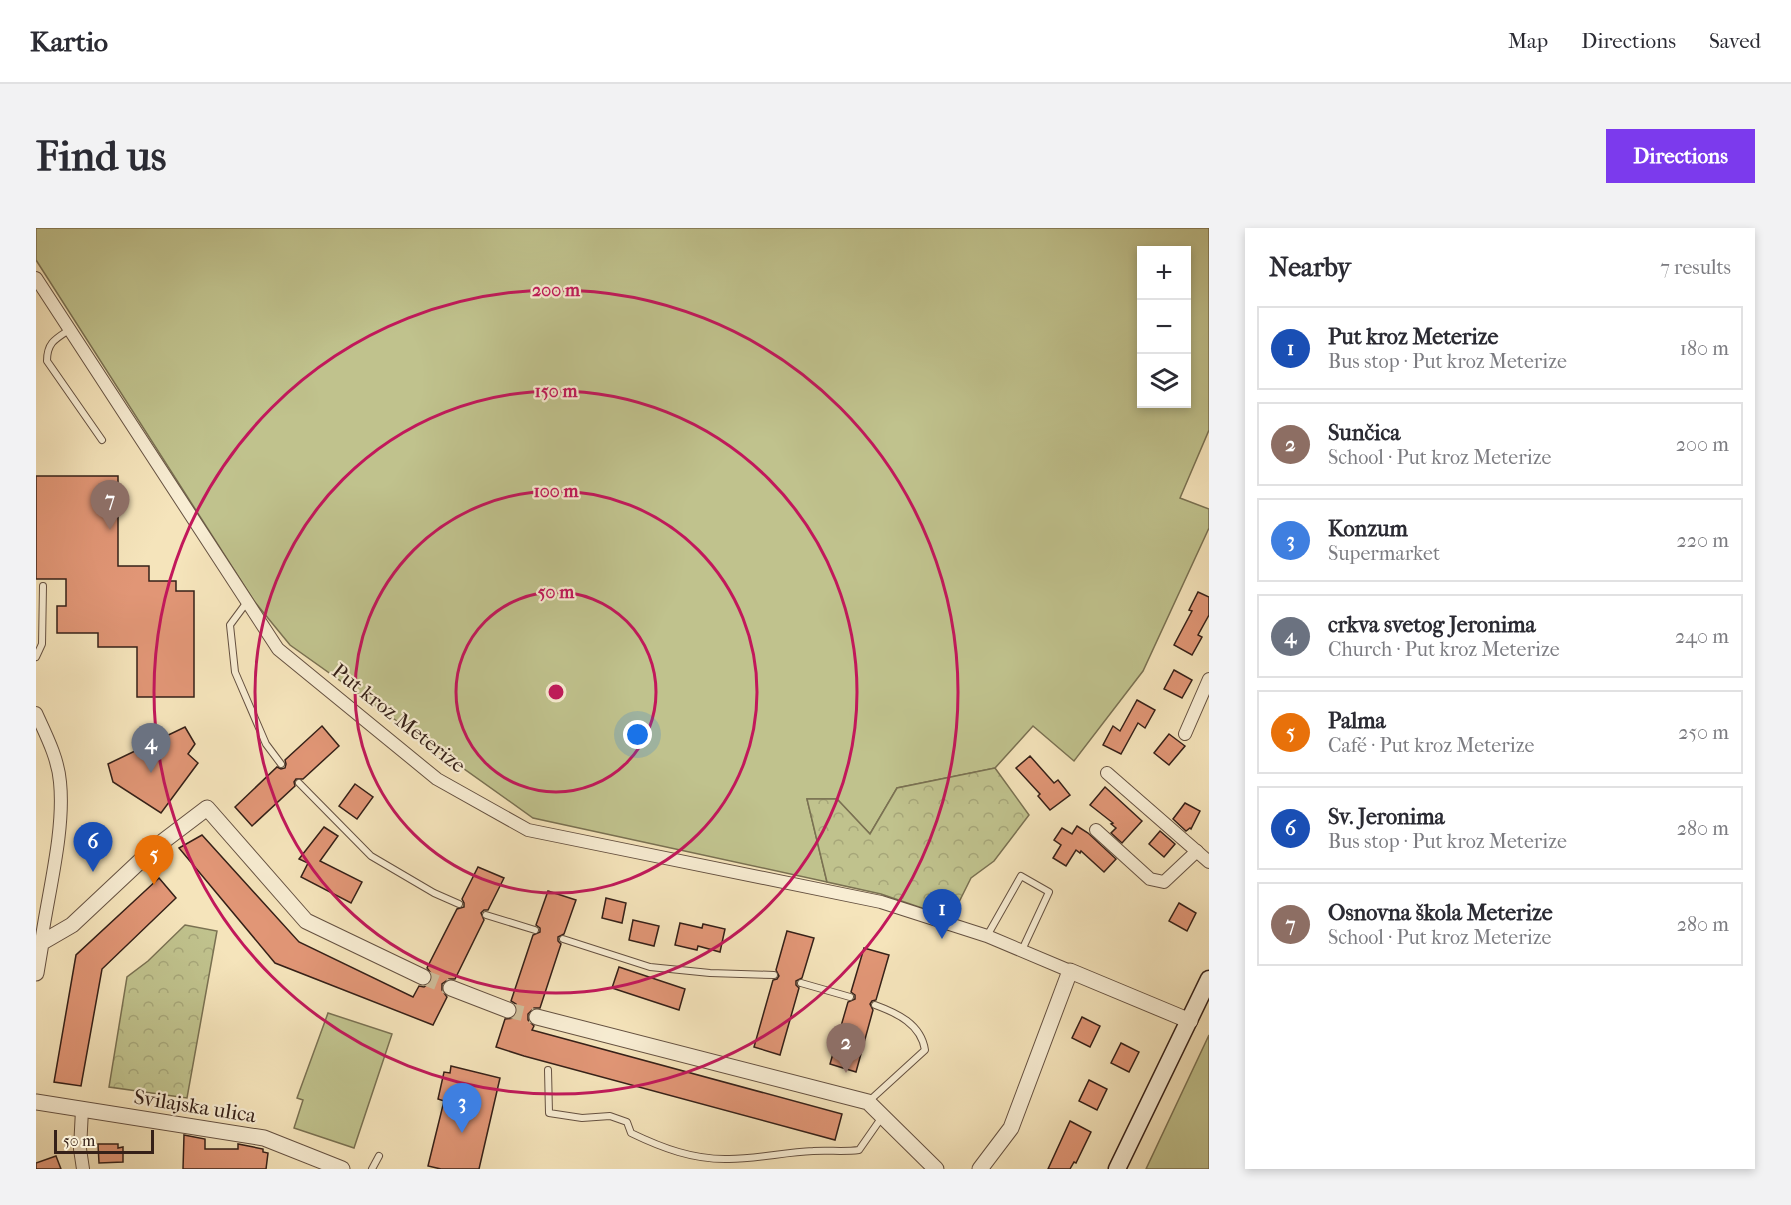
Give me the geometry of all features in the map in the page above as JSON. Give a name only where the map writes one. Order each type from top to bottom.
[{"type":"main road","points":[[1117,1169],[1209,979]]},
{"type":"street","name":"Put kroz Meterize","points":[[36,278],[278,649],[437,779],[528,830],[881,902],[987,936],[1190,1021]]},
{"type":"street","points":[[1185,734],[1209,679]]},
{"type":"street","points":[[36,713],[54,755],[60,781],[62,813],[36,973]]},
{"type":"street","points":[[1107,773],[1209,862]]},
{"type":"street","points":[[41,943],[72,925],[153,849],[207,808],[306,921],[423,976]]},
{"type":"street","points":[[1096,830],[1150,879],[1164,882],[1197,851]]},
{"type":"street","points":[[980,1169],[1011,1128],[1070,971]]},
{"type":"street","points":[[451,988],[508,1010]]},
{"type":"street","points":[[537,1017],[868,1102],[936,1169]]},
{"type":"street","name":"Svilajska ulica","points":[[36,1102],[264,1138],[342,1169]]},
{"type":"street","points":[[82,1110],[80,1149],[82,1169]]},
{"type":"lane","points":[[69,330],[50,342],[47,361],[102,441]]},
{"type":"lane","points":[[36,657],[42,644],[43,586]]},
{"type":"lane","points":[[247,602],[230,625],[235,672],[266,744],[281,764]]},
{"type":"lane","points":[[299,783],[370,856],[434,893],[459,904]]},
{"type":"lane","points":[[987,936],[1021,876],[1049,892],[1022,951]]},
{"type":"lane","points":[[486,915],[535,930]]},
{"type":"lane","points":[[563,939],[650,967],[710,973],[774,975]]},
{"type":"lane","points":[[801,983],[850,998]]},
{"type":"lane","points":[[868,1102],[925,1050],[923,1037],[900,1014],[875,1005]]},
{"type":"lane","points":[[548,1070],[549,1113],[582,1118],[610,1116],[627,1122],[632,1133],[660,1147],[698,1157],[730,1160],[815,1150],[845,1152],[860,1150],[883,1116]]},
{"type":"lane","points":[[372,1169],[379,1156]]},
{"type":"green space","points":[[36,228],[1209,228],[1209,430],[1180,498],[1209,509],[1209,528],[1143,671],[1074,761],[1033,726],[995,768],[897,788],[870,834],[837,799],[807,799],[827,882],[533,818],[290,645],[254,601],[36,260]]},
{"type":"green space","points":[[995,768],[1029,815],[994,861],[971,878],[951,918],[881,894],[827,882],[807,799],[837,799],[870,834],[897,788]]},
{"type":"green space","points":[[185,925],[217,931],[187,1098],[109,1087],[127,977],[148,961]]},
{"type":"green space","points":[[328,1013],[392,1034],[354,1148],[294,1128],[303,1100],[297,1098]]},
{"type":"green space","points":[[1209,1035],[1209,1169],[1146,1169]]},
{"type":"building","points":[[36,476],[118,476],[118,566],[149,566],[149,581],[176,581],[176,591],[194,591],[194,697],[137,697],[137,647],[98,647],[98,633],[57,633],[57,606],[66,606],[66,579],[36,579]]},
{"type":"building","points":[[1198,592],[1209,597],[1209,615],[1198,635],[1202,637],[1192,655],[1174,645],[1192,611],[1189,610]]},
{"type":"building","points":[[1174,670],[1192,680],[1182,698],[1164,689]]},
{"type":"building","points":[[1137,700],[1155,710],[1145,728],[1138,723],[1121,754],[1103,745],[1113,726],[1120,731]]},
{"type":"building","points":[[322,726],[339,746],[303,779],[296,779],[295,786],[252,826],[235,807],[277,767],[285,768],[285,760]]},
{"type":"building","points":[[185,727],[195,744],[188,754],[198,763],[161,813],[113,782],[108,764]]},
{"type":"building","points":[[1169,734],[1185,746],[1169,765],[1154,753]]},
{"type":"building","points":[[1030,756],[1054,783],[1058,780],[1070,795],[1050,810],[1038,796],[1040,794],[1016,768]]},
{"type":"building","points":[[355,784],[373,797],[357,819],[339,806]]},
{"type":"building","points":[[1105,787],[1142,821],[1122,843],[1111,833],[1116,828],[1111,824],[1113,823],[1090,805]]},
{"type":"building","points":[[1185,803],[1200,811],[1191,829],[1186,831],[1173,819]]},
{"type":"building","points":[[1077,826],[1116,859],[1104,872],[1081,851],[1080,853],[1076,850],[1066,866],[1053,858],[1061,845],[1054,840],[1062,828],[1072,834]]},
{"type":"building","points":[[324,827],[338,836],[320,861],[362,882],[351,903],[301,877],[308,863],[299,859]]},
{"type":"building","points":[[1160,831],[1175,844],[1164,857],[1149,844]]},
{"type":"building","points":[[202,835],[299,942],[413,997],[419,986],[424,987],[431,982],[433,976],[427,968],[457,909],[464,907],[462,899],[478,867],[504,878],[488,910],[481,913],[484,920],[455,979],[449,979],[442,984],[442,990],[447,997],[433,1025],[275,963],[179,848]]},
{"type":"building","points":[[159,878],[176,898],[102,969],[81,1086],[54,1082],[76,955]]},
{"type":"building","points":[[548,891],[576,900],[564,934],[558,937],[561,944],[540,1008],[534,1008],[528,1014],[528,1020],[534,1026],[532,1030],[842,1114],[835,1140],[496,1047],[505,1019],[514,1018],[517,1013],[516,1004],[511,1001],[533,935],[540,932],[540,928],[536,925]]},
{"type":"building","points":[[606,898],[626,903],[622,923],[602,918]]},
{"type":"building","points":[[1179,903],[1196,913],[1187,931],[1169,921]]},
{"type":"building","points":[[633,920],[659,926],[654,946],[629,940]]},
{"type":"building","points":[[680,923],[702,928],[703,924],[725,929],[720,952],[698,946],[697,950],[675,945]]},
{"type":"building","points":[[787,931],[814,938],[802,978],[796,981],[799,988],[780,1055],[754,1047],[773,980],[779,976],[776,970]]},
{"type":"building","points":[[864,948],[889,955],[876,1000],[870,1004],[873,1010],[856,1072],[830,1064],[848,1002],[855,999],[855,995],[851,992]]},
{"type":"building","points":[[619,967],[685,989],[679,1010],[612,988]]},
{"type":"building","points":[[1082,1017],[1100,1026],[1090,1047],[1072,1038]]},
{"type":"building","points":[[1121,1043],[1139,1052],[1129,1072],[1111,1063]]},
{"type":"building","points":[[451,1066],[500,1078],[479,1169],[441,1169],[428,1166],[444,1101],[438,1099],[444,1072],[450,1073]]},
{"type":"building","points":[[1089,1080],[1107,1089],[1097,1110],[1079,1101]]},
{"type":"building","points":[[1070,1121],[1091,1132],[1076,1163],[1074,1162],[1070,1169],[1048,1169]]},
{"type":"building","points":[[184,1135],[205,1139],[205,1149],[238,1149],[238,1144],[263,1149],[263,1152],[268,1153],[266,1169],[183,1169]]},
{"type":"building","points":[[98,1144],[118,1144],[118,1148],[123,1147],[123,1162],[99,1163]]},
{"type":"building","points":[[56,1156],[61,1169],[36,1169],[36,1163]]},
{"type":"tunnel","points":[[423,977],[451,988]]},
{"type":"tunnel","points":[[508,1010],[537,1017]]},
{"type":"place","name":"Osnovna škola Meterize","points":[[110,530]]},
{"type":"place","name":"crkva svetog Jeronima","points":[[151,773]]},
{"type":"place","name":"Sv. Jeronima","points":[[93,872]]},
{"type":"place","name":"Palma","points":[[154,885]]},
{"type":"place","name":"Put kroz Meterize","points":[[942,939]]},
{"type":"place","name":"Sunčica","points":[[846,1073]]},
{"type":"place","name":"Konzum","points":[[462,1133]]}]
